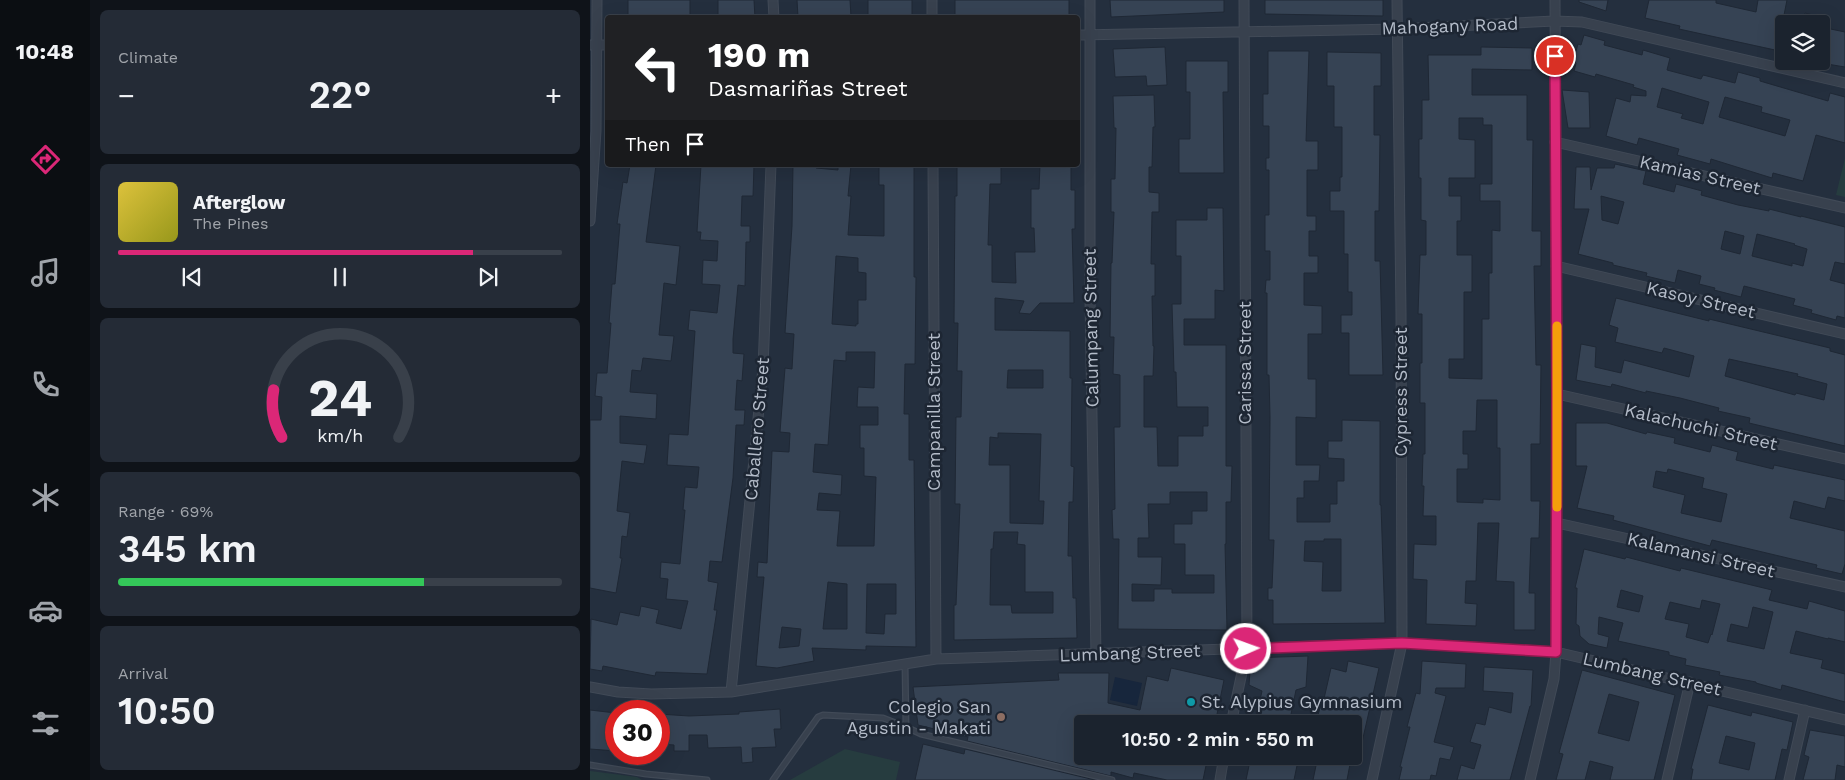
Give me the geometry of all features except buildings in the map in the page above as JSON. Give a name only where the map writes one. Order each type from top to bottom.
[{"type":"street","points":[[590,221],[596,131],[594,45],[597,0]]},
{"type":"street","points":[[773,0],[774,15]]},
{"type":"street","points":[[932,0],[932,15]]},
{"type":"street","name":"Calumpang Street","points":[[1090,0],[1090,297],[1096,655]]},
{"type":"street","name":"Carissa Street","points":[[1233,715],[1246,649],[1244,0]]},
{"type":"street","name":"Cypress Street","points":[[1372,780],[1402,643],[1401,313],[1397,0]]},
{"type":"street","points":[[1530,780],[1554,680],[1556,652],[1555,0]]},
{"type":"street","name":"Mahogany Road","points":[[1080,36],[1397,29],[1582,22],[1845,83]]},
{"type":"street","name":"Kamias Street","points":[[1556,142],[1845,208]]},
{"type":"street","name":"Caballero Street","points":[[731,692],[763,368],[771,167]]},
{"type":"street","name":"Campanilla Street","points":[[933,167],[936,659]]},
{"type":"street","name":"Kasoy Street","points":[[1556,266],[1845,334]]},
{"type":"street","name":"Kalachuchi Street","points":[[1557,394],[1845,459]]},
{"type":"street","name":"Kalamansi Street","points":[[1557,522],[1845,587]]},
{"type":"street","name":"Lumbang Street","points":[[590,687],[618,692],[651,694],[731,692],[936,659],[1402,643],[1556,652],[1845,720]]},
{"type":"street","points":[[1667,780],[1690,682]]},
{"type":"street","points":[[1789,780],[1805,710]]},
{"type":"street","points":[[1220,780],[1222,765]]},
{"type":"lane","points":[[905,664],[906,727]]},
{"type":"lane","points":[[773,780],[818,717],[823,715],[883,718],[921,734],[1112,780]]},
{"type":"lane","points":[[590,764],[646,774],[708,780]]},
{"type":"green space","points":[[1845,158],[1845,197],[1836,195]]},
{"type":"green space","points":[[845,749],[900,762],[896,780],[790,780]]},
{"type":"green space","points":[[590,771],[637,777],[642,780],[590,780]]},
{"type":"water","points":[[1115,677],[1142,683],[1137,706],[1110,700]]},
{"type":"slow traffic","points":[[1557,326],[1557,507]]},
{"type":"place","name":"St. Alypius Gymnasium","points":[[1191,702]]},
{"type":"place","name":"Colegio San Agustin - Makati","points":[[1001,717]]},
{"type":"route","points":[[1246,649],[1402,643],[1556,652],[1555,56]]}]
